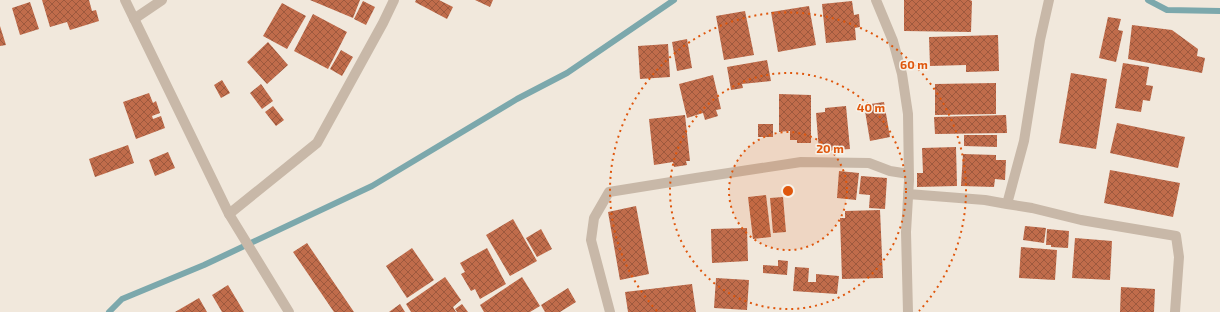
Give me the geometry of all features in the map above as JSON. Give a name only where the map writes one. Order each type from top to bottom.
[{"type":"street","points":[[125,0],[229,214],[289,312]]},
{"type":"street","points":[[134,19],[162,0]]},
{"type":"street","points":[[229,214],[317,143],[383,23],[394,0]]},
{"type":"street","points":[[876,0],[893,41],[902,74],[908,114],[909,174],[906,232],[908,312]]},
{"type":"street","points":[[1007,204],[1024,141],[1040,40],[1049,0]]},
{"type":"street","points":[[610,312],[591,240],[594,218],[609,192],[703,176],[801,162],[869,163],[890,171],[909,174]]},
{"type":"street","points":[[908,194],[985,200],[1032,208],[1081,220],[1176,236],[1179,257],[1175,312]]},
{"type":"building","points":[[42,0],[89,0],[92,11],[96,10],[99,21],[70,30],[67,22],[50,27]]},
{"type":"building","points":[[310,0],[360,0],[353,18]]},
{"type":"building","points":[[416,0],[439,0],[453,7],[447,19],[415,2]]},
{"type":"building","points":[[475,0],[493,0],[490,7]]},
{"type":"building","points":[[904,0],[970,0],[972,1],[971,32],[904,31]]},
{"type":"building","points":[[363,1],[375,7],[366,25],[354,19]]},
{"type":"building","points":[[852,1],[854,15],[859,14],[860,27],[855,28],[856,40],[826,43],[822,4]]},
{"type":"building","points":[[30,2],[39,29],[20,35],[12,8]]},
{"type":"building","points":[[282,3],[306,16],[287,49],[263,36]]},
{"type":"building","points":[[809,6],[816,45],[778,52],[771,12]]},
{"type":"building","points":[[745,11],[754,55],[724,60],[716,16]]},
{"type":"building","points":[[313,14],[347,32],[328,69],[294,51]]},
{"type":"building","points":[[1108,17],[1121,19],[1118,30],[1123,31],[1116,62],[1099,58]]},
{"type":"building","points":[[1132,25],[1172,30],[1198,49],[1197,56],[1205,58],[1202,73],[1128,59]]},
{"type":"building","points":[[0,26],[6,45],[0,46]]},
{"type":"building","points":[[998,35],[999,71],[966,72],[966,65],[930,66],[929,37]]},
{"type":"building","points":[[687,39],[692,68],[677,71],[672,42]]},
{"type":"building","points":[[268,42],[288,65],[267,84],[247,62]]},
{"type":"building","points":[[668,44],[670,77],[640,79],[638,46]]},
{"type":"building","points":[[341,50],[353,57],[342,76],[330,69]]},
{"type":"building","points":[[767,60],[771,81],[742,84],[743,88],[731,90],[727,67]]},
{"type":"building","points":[[1123,63],[1149,67],[1146,85],[1153,86],[1150,101],[1143,100],[1141,112],[1115,108]]},
{"type":"building","points":[[1071,73],[1107,79],[1096,149],[1059,143]]},
{"type":"building","points":[[713,75],[721,109],[716,110],[718,116],[705,120],[703,113],[687,118],[679,84]]},
{"type":"building","points":[[222,80],[230,93],[221,98],[214,85]]},
{"type":"building","points":[[996,83],[996,114],[935,115],[935,84]]},
{"type":"building","points":[[261,84],[273,101],[262,109],[250,93]]},
{"type":"building","points":[[149,93],[153,103],[156,101],[160,113],[152,116],[153,119],[161,116],[165,128],[136,139],[123,102]]},
{"type":"building","points":[[779,94],[811,95],[811,143],[797,143],[797,140],[790,140],[790,131],[779,132]]},
{"type":"building","points":[[884,102],[890,137],[870,141],[864,105]]},
{"type":"building","points":[[273,106],[284,120],[276,126],[265,112]]},
{"type":"building","points":[[846,106],[850,149],[819,151],[816,113],[825,112],[825,108]]},
{"type":"building","points":[[685,115],[690,161],[686,161],[687,165],[674,167],[673,162],[654,165],[649,119]]},
{"type":"building","points":[[1006,115],[1007,133],[935,134],[934,117]]},
{"type":"building","points":[[1117,123],[1185,137],[1178,168],[1110,153]]},
{"type":"building","points":[[758,124],[773,124],[773,137],[758,137]]},
{"type":"building","points":[[964,135],[997,135],[997,147],[964,146]]},
{"type":"building","points":[[128,145],[134,163],[95,177],[89,159]]},
{"type":"building","points":[[956,147],[957,186],[917,187],[917,173],[923,173],[922,148]]},
{"type":"building","points":[[168,152],[175,168],[155,176],[149,160]]},
{"type":"building","points":[[963,154],[996,155],[996,160],[1006,160],[1005,180],[995,179],[994,187],[961,186]]},
{"type":"building","points":[[1110,170],[1180,183],[1173,217],[1104,203]]},
{"type":"building","points":[[839,171],[859,173],[856,200],[837,198]]},
{"type":"building","points":[[861,176],[887,178],[885,209],[869,208],[870,195],[859,194]]},
{"type":"building","points":[[766,195],[771,237],[753,239],[748,197]]},
{"type":"building","points":[[783,197],[786,232],[773,233],[770,198]]},
{"type":"building","points":[[636,206],[649,274],[620,280],[608,212]]},
{"type":"building","points":[[880,210],[883,278],[842,279],[840,218],[845,218],[845,211]]},
{"type":"building","points":[[513,219],[537,261],[510,276],[486,235]]},
{"type":"building","points":[[1025,226],[1046,228],[1044,243],[1023,240]]},
{"type":"building","points":[[747,228],[748,261],[712,263],[711,229]]},
{"type":"building","points":[[541,229],[552,249],[537,257],[526,238]]},
{"type":"building","points":[[1047,229],[1069,231],[1068,248],[1051,247],[1051,245],[1046,245]]},
{"type":"building","points":[[1075,238],[1112,241],[1110,280],[1072,278]]},
{"type":"building","points":[[307,243],[354,312],[334,312],[293,252]]},
{"type":"building","points":[[1021,247],[1057,250],[1055,280],[1019,278]]},
{"type":"building","points":[[412,248],[434,280],[407,298],[386,266]]},
{"type":"building","points":[[487,248],[506,284],[480,299],[475,289],[471,291],[461,274],[465,272],[460,263]]},
{"type":"building","points":[[778,260],[788,261],[787,275],[763,273],[763,265],[778,266]]},
{"type":"building","points":[[795,267],[809,268],[808,282],[816,282],[816,274],[839,276],[837,294],[793,291]]},
{"type":"building","points":[[445,277],[461,300],[453,307],[456,312],[411,312],[406,304]]},
{"type":"building","points":[[522,277],[540,306],[530,312],[484,312],[480,305]]},
{"type":"building","points":[[716,278],[749,280],[747,310],[714,308]]},
{"type":"building","points":[[692,284],[696,312],[628,312],[625,292]]},
{"type":"building","points":[[228,285],[244,312],[222,312],[212,295]]},
{"type":"building","points":[[1121,287],[1155,289],[1154,312],[1120,312]]},
{"type":"building","points":[[568,288],[576,302],[560,312],[545,312],[541,305]]},
{"type":"building","points":[[199,298],[207,312],[175,312]]},
{"type":"building","points":[[400,304],[405,312],[389,312]]},
{"type":"building","points":[[462,304],[468,312],[457,312],[455,309]]},
{"type":"waterway","points":[[109,312],[122,299],[204,265],[372,186],[517,99],[567,73],[674,0]]},
{"type":"waterway","points":[[1148,0],[1167,10],[1220,11]]}]
